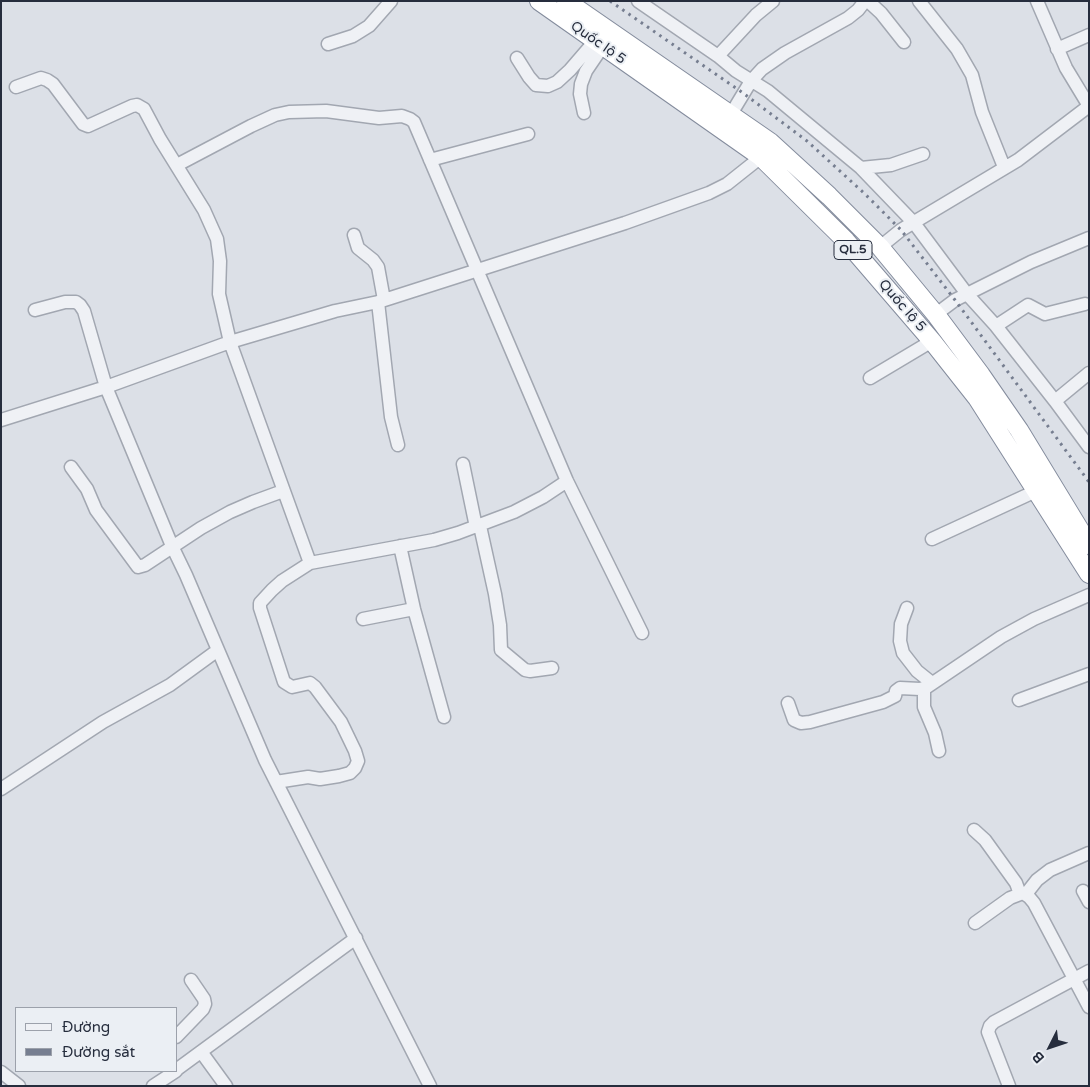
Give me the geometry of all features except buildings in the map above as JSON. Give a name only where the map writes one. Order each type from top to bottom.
[{"type":"highway","name":"Quốc lộ 5","points":[[539,1],[761,157],[846,241],[932,341],[977,398],[1089,574]]},
{"type":"highway","name":"Quốc lộ 5","points":[[566,1],[770,142],[829,196],[880,247],[981,374],[1019,430],[1087,540]]},
{"type":"street","points":[[328,44],[353,36],[369,26],[391,1]]},
{"type":"street","points":[[638,1],[718,56],[736,71],[768,91],[860,168],[914,223],[967,294],[996,326],[1055,401],[1083,430],[1089,446]]},
{"type":"street","points":[[718,56],[751,20],[773,1]]},
{"type":"street","points":[[731,114],[751,81],[770,63],[848,18],[866,1],[881,13],[904,42]]},
{"type":"street","points":[[919,1],[957,49],[972,75],[982,112],[1004,168]]},
{"type":"street","points":[[880,247],[901,230],[1018,160],[1089,106],[1066,68],[1037,1]]},
{"type":"street","points":[[1057,49],[1089,35]]},
{"type":"street","points":[[518,58],[529,78],[536,85],[548,86],[556,82],[599,44]]},
{"type":"street","points":[[584,113],[580,94],[581,84],[599,44]]},
{"type":"street","points":[[16,87],[40,78],[47,80],[53,84],[83,124],[88,126],[132,106],[141,106],[144,109],[160,139],[204,210],[217,239],[220,261],[219,294],[230,342],[310,563]]},
{"type":"street","points":[[177,165],[274,115],[289,112],[326,111],[379,118],[402,116],[414,122],[567,482],[642,634]]},
{"type":"street","points":[[430,160],[528,134]]},
{"type":"street","points":[[860,168],[891,165],[922,154]]},
{"type":"street","points":[[1,420],[106,387],[230,342],[335,311],[381,301],[626,223],[709,193],[727,184],[761,157]]},
{"type":"street","points":[[354,234],[358,248],[373,260],[378,268],[391,417],[398,445]]},
{"type":"street","points":[[935,315],[955,300],[1031,262],[1089,238]]},
{"type":"street","points":[[35,310],[65,302],[76,302],[84,311],[106,387],[172,546],[258,744],[430,1086]]},
{"type":"street","points":[[996,326],[1028,305],[1045,314],[1085,304]]},
{"type":"street","points":[[870,378],[932,341]]},
{"type":"street","points":[[1055,401],[1089,373]]},
{"type":"street","points":[[463,464],[495,594],[500,624],[501,650],[525,670],[552,668]]},
{"type":"street","points":[[71,467],[87,489],[96,510],[138,567],[144,566],[172,546],[230,512],[283,491]]},
{"type":"street","points":[[276,782],[339,776],[350,773],[358,761],[340,722],[315,687],[310,683],[292,687],[284,682],[260,608],[260,603],[272,590],[282,581],[310,563],[434,540],[514,512],[567,482]]},
{"type":"street","points":[[932,539],[1036,491]]},
{"type":"street","points":[[400,546],[414,609],[444,717]]},
{"type":"street","points":[[788,703],[794,720],[801,723],[883,702],[895,696],[896,691],[900,688],[920,689],[928,686],[1001,637],[1034,619],[1089,595]]},
{"type":"street","points":[[907,608],[900,624],[900,641],[903,653],[928,686],[924,707],[935,733],[939,751]]},
{"type":"street","points":[[363,620],[414,609]]},
{"type":"street","points":[[1,789],[103,722],[170,685],[218,650]]},
{"type":"street","points":[[1019,700],[1089,674]]},
{"type":"street","points":[[974,830],[985,840],[1023,894],[1034,903],[1073,980],[1089,1007]]},
{"type":"street","points":[[975,923],[1010,898],[1023,894],[1050,870],[1089,853]]},
{"type":"street","points":[[178,1067],[202,1053],[356,938]]},
{"type":"street","points":[[1009,1086],[988,1028],[994,1022],[1089,971]]},
{"type":"street","points":[[178,1035],[203,1009],[205,1004],[204,999],[191,980]]},
{"type":"street","points":[[202,1053],[226,1086]]},
{"type":"street","points":[[1,1072],[19,1086]]},
{"type":"street","points":[[153,1086],[172,1072]]},
{"type":"railway","points":[[610,1],[743,93],[807,141],[901,230],[1089,482]]}]
